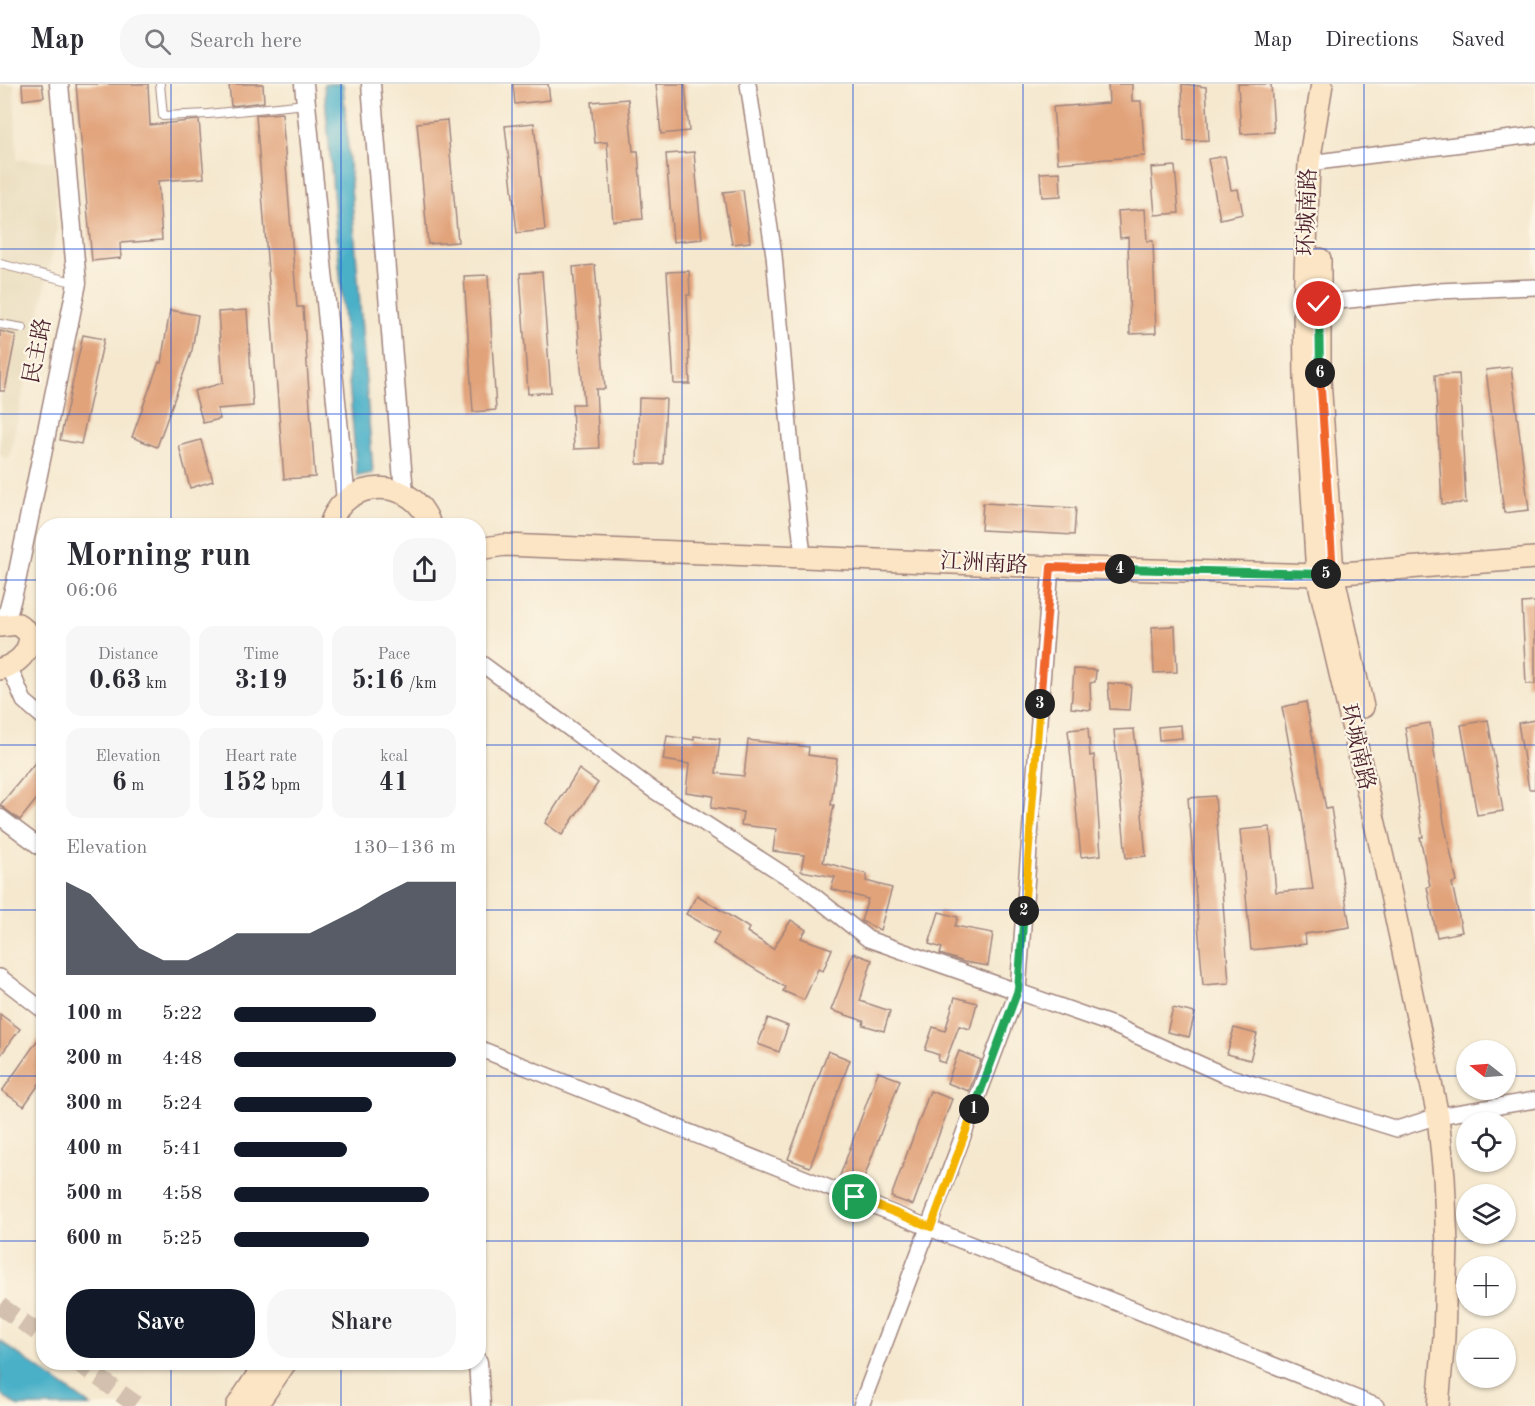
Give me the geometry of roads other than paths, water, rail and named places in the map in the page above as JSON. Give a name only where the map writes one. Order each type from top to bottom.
[{"type":"main road","name":"环城南路","points":[[1322,84],[1315,163],[1312,304],[1305,380],[1325,574],[1384,862],[1444,1115],[1460,1249],[1450,1406]]},
{"type":"main road","name":"环城南路","points":[[1315,163],[1335,84]]},
{"type":"main road","points":[[334,518],[346,500],[357,493],[381,487],[404,493],[430,518]]},
{"type":"main road","points":[[486,539],[505,544]]},
{"type":"main road","points":[[486,548],[505,544]]},
{"type":"main road","name":"江洲南路","points":[[505,544],[1051,567],[1325,574],[1535,558]]},
{"type":"main road","points":[[2,625],[18,624],[36,637]]},
{"type":"main road","points":[[5,668],[36,639]]},
{"type":"main road","name":"环城南路","points":[[1438,1406],[1444,1337],[1447,1245],[1444,1115]]},
{"type":"main road","points":[[237,1406],[261,1370]]},
{"type":"main road","points":[[256,1406],[281,1370]]},
{"type":"street","name":"民主路","points":[[2,625],[16,582],[77,283],[59,84]]},
{"type":"street","points":[[304,84],[346,500]]},
{"type":"street","points":[[371,84],[404,493]]},
{"type":"street","points":[[748,84],[774,255],[792,460],[803,555]]},
{"type":"street","points":[[1315,163],[1535,135]]},
{"type":"street","points":[[1312,304],[1438,291],[1535,287]]},
{"type":"street","points":[[861,1406],[931,1227],[1018,990],[1051,567]]},
{"type":"street","points":[[486,667],[653,790],[803,887],[868,939],[1113,1025],[1224,1075],[1397,1129],[1444,1115],[1535,1100]]},
{"type":"street","points":[[5,668],[24,701],[36,711]]},
{"type":"street","points":[[0,817],[36,844]]},
{"type":"street","points":[[0,977],[36,1005]]},
{"type":"street","points":[[486,1051],[1376,1406]]},
{"type":"street","points":[[479,1370],[481,1406]]},
{"type":"lane","points":[[160,84],[163,116],[306,104]]},
{"type":"lane","points":[[0,264],[77,283]]},
{"type":"lane","points":[[0,324],[23,328]]},
{"type":"water","points":[[324,84],[343,84],[373,473],[357,476]]},
{"type":"water","points":[[0,1341],[36,1367],[36,1370],[41,1370],[91,1406],[17,1406],[0,1394]]},
{"type":"tunnel","points":[[0,1306],[36,1331]]},
{"type":"tunnel","points":[[88,1370],[138,1406]]}]
